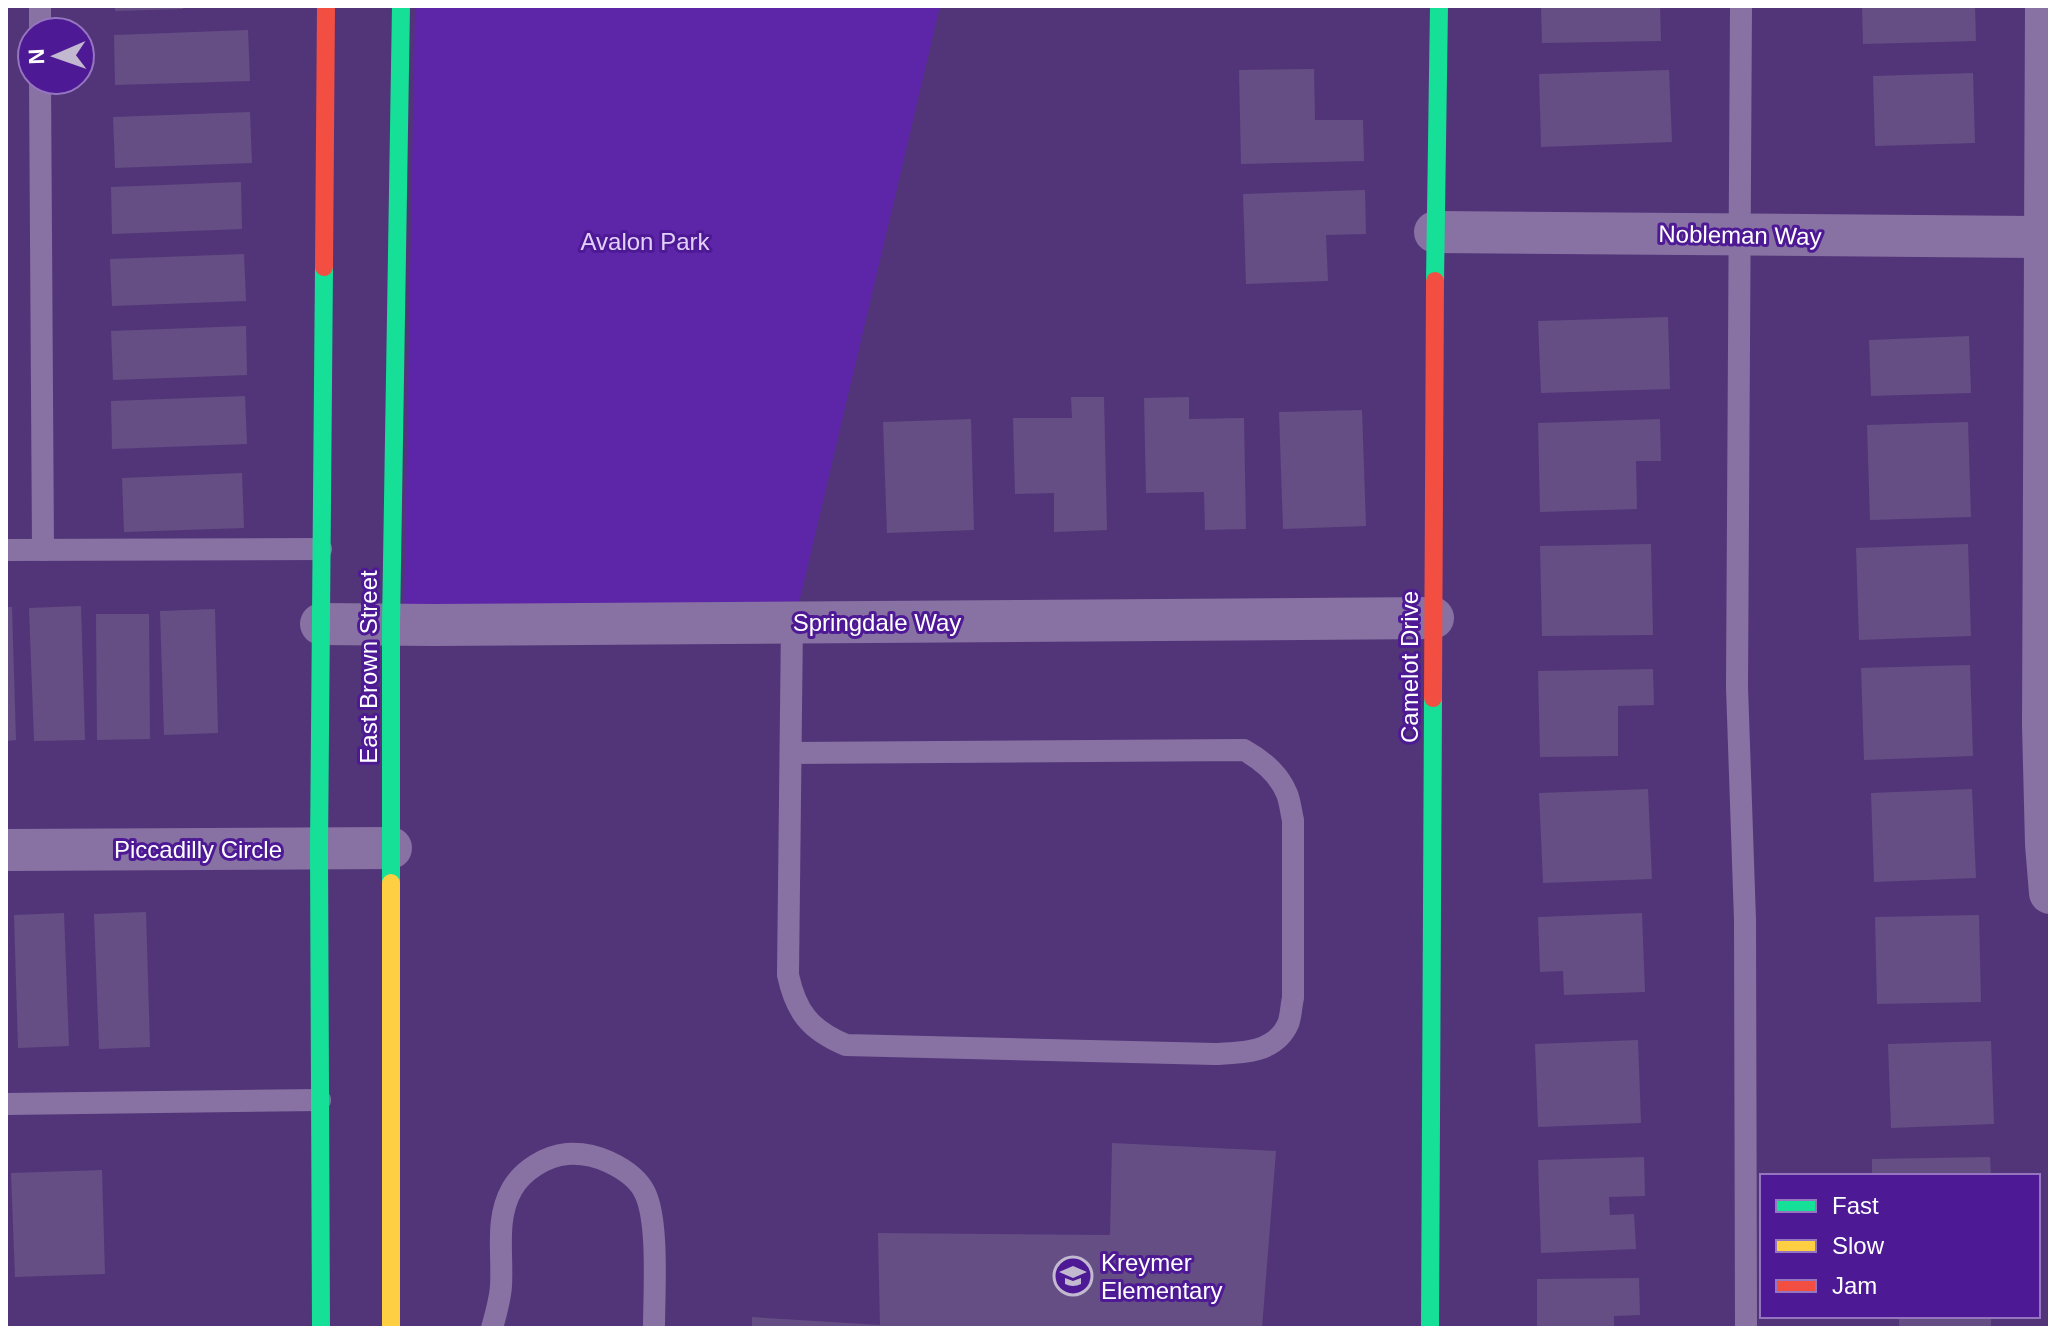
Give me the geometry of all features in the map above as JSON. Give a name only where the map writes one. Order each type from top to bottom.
[{"type":"main road","name":"East Brown Street","points":[[321,1328],[319,849],[326,6]]},
{"type":"main road","name":"East Brown Street","points":[[391,1328],[391,625],[401,6]]},
{"type":"main road","name":"Camelot Drive","points":[[1430,1328],[1435,232],[1439,6]]},
{"type":"street","points":[[2046,6],[2046,844],[2050,893]]},
{"type":"street","name":"Nobleman Way","points":[[1435,232],[2044,237]]},
{"type":"street","name":"Springdale Way","points":[[321,624],[1433,618]]},
{"type":"street","name":"Piccadilly Circle","points":[[6,850],[391,848]]},
{"type":"lane","points":[[1741,6],[1737,687],[1745,920],[1746,1328]]},
{"type":"lane","points":[[40,96],[43,550]]},
{"type":"lane","points":[[6,550],[321,549]]},
{"type":"lane","points":[[791,753],[1244,750],[1260,759],[1275,775],[1287,794],[1293,820],[1293,998],[1289,1023],[1277,1041],[1259,1050],[1215,1054],[846,1045],[827,1037],[801,1013],[788,975],[792,622]]},
{"type":"lane","points":[[6,1104],[320,1100]]},
{"type":"lane","points":[[492,1328],[501,1285],[499,1251],[503,1214],[513,1187],[532,1167],[554,1155],[579,1153],[603,1159],[627,1171],[645,1194],[654,1228],[654,1328]]},
{"type":"green space","name":"Avalon Park","points":[[415,6],[940,6],[798,607],[404,610]]},
{"type":"building","points":[[115,6],[183,6],[183,9],[115,11]]},
{"type":"building","points":[[1541,6],[1660,6],[1661,41],[1542,43]]},
{"type":"building","points":[[1862,6],[1975,6],[1976,41],[1863,44]]},
{"type":"building","points":[[248,30],[250,81],[115,85],[114,35]]},
{"type":"building","points":[[1314,69],[1315,120],[1363,120],[1364,161],[1241,164],[1239,70]]},
{"type":"building","points":[[1669,70],[1672,142],[1541,147],[1539,74]]},
{"type":"building","points":[[1973,73],[1975,143],[1875,146],[1873,76]]},
{"type":"building","points":[[250,112],[252,163],[115,168],[113,117]]},
{"type":"building","points":[[241,182],[242,229],[112,234],[111,187]]},
{"type":"building","points":[[1365,190],[1366,234],[1326,235],[1328,281],[1246,284],[1243,194]]},
{"type":"building","points":[[244,254],[246,301],[112,306],[110,259]]},
{"type":"building","points":[[1668,317],[1670,389],[1541,393],[1538,321]]},
{"type":"building","points":[[246,326],[247,375],[113,380],[111,331]]},
{"type":"building","points":[[1969,336],[1971,393],[1871,396],[1869,340]]},
{"type":"building","points":[[245,396],[247,444],[112,449],[111,401]]},
{"type":"building","points":[[1071,397],[1104,397],[1107,530],[1054,532],[1054,493],[1015,494],[1013,418],[1072,418]]},
{"type":"building","points":[[1189,397],[1189,419],[1244,418],[1246,529],[1205,530],[1204,492],[1146,493],[1144,398]]},
{"type":"building","points":[[1362,410],[1366,526],[1283,529],[1279,412]]},
{"type":"building","points":[[971,419],[974,530],[887,533],[883,422]]},
{"type":"building","points":[[1660,419],[1661,461],[1636,461],[1637,509],[1540,512],[1538,423]]},
{"type":"building","points":[[1968,422],[1971,517],[1870,520],[1867,425]]},
{"type":"building","points":[[242,473],[244,528],[124,532],[122,478]]},
{"type":"building","points":[[1651,544],[1653,635],[1542,636],[1540,546]]},
{"type":"building","points":[[1968,544],[1971,636],[1859,640],[1856,548]]},
{"type":"building","points":[[81,606],[85,740],[34,741],[29,608]]},
{"type":"building","points":[[6,607],[12,607],[16,740],[6,741]]},
{"type":"building","points":[[215,609],[218,733],[164,735],[160,611]]},
{"type":"building","points":[[96,614],[149,614],[150,739],[97,740]]},
{"type":"building","points":[[1970,665],[1973,756],[1864,760],[1861,668]]},
{"type":"building","points":[[1653,669],[1654,705],[1618,706],[1618,756],[1540,757],[1538,671]]},
{"type":"building","points":[[1648,789],[1652,879],[1543,883],[1539,793]]},
{"type":"building","points":[[1972,789],[1976,878],[1874,882],[1871,793]]},
{"type":"building","points":[[146,912],[150,1047],[99,1049],[94,914]]},
{"type":"building","points":[[64,913],[69,1046],[18,1048],[14,915]]},
{"type":"building","points":[[1642,913],[1645,992],[1564,995],[1563,971],[1540,972],[1538,917]]},
{"type":"building","points":[[1979,915],[1981,1002],[1877,1004],[1875,917]]},
{"type":"building","points":[[1638,1040],[1641,1123],[1538,1127],[1535,1044]]},
{"type":"building","points":[[1991,1041],[1994,1124],[1891,1128],[1888,1044]]},
{"type":"building","name":"Kreymer Elementary","points":[[1112,1143],[1276,1151],[1262,1328],[752,1328],[752,1317],[880,1325],[878,1233],[1110,1235]]},
{"type":"building","points":[[1644,1157],[1645,1196],[1609,1197],[1610,1215],[1634,1214],[1636,1249],[1541,1253],[1538,1160]]},
{"type":"building","points":[[1990,1157],[1991,1174],[1872,1174],[1872,1159]]},
{"type":"building","points":[[102,1170],[105,1274],[15,1277],[11,1173]]},
{"type":"building","points":[[1639,1278],[1640,1315],[1614,1316],[1614,1328],[1537,1328],[1537,1279]]},
{"type":"building","points":[[1899,1318],[1991,1318],[1991,1328],[1899,1328]]},
{"type":"traffic: fast","points":[[391,883],[391,625],[401,6]]},
{"type":"traffic: fast","points":[[1435,281],[1439,6]]},
{"type":"traffic: fast","points":[[321,1328],[319,849],[324,267]]},
{"type":"traffic: fast","points":[[1430,1328],[1433,698]]},
{"type":"traffic: slow","points":[[391,883],[391,1328]]},
{"type":"traffic: jam","points":[[324,267],[326,6]]},
{"type":"traffic: jam","points":[[1433,698],[1435,281]]},
{"type":"place","name":"Kreymer Elementary","points":[[1073,1276]]}]
